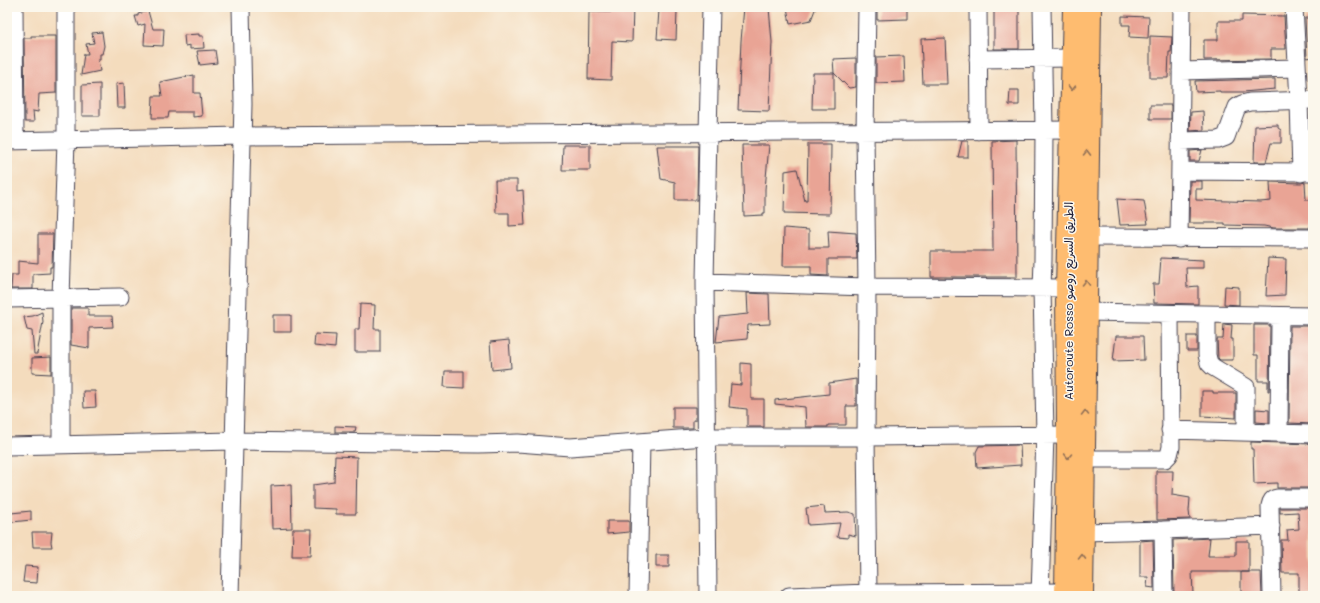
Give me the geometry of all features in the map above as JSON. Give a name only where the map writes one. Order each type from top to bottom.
[{"type":"highway","name":"Autoroute Rosso الطريق السريع روصو","points":[[1072,595],[1068,435],[1067,288],[1074,7]]},
{"type":"highway","name":"Autoroute Rosso الطريق السريع روصو","points":[[1072,595],[1083,532],[1090,7]]},
{"type":"street","points":[[14,7],[11,141],[242,136],[1071,130]]},
{"type":"street","points":[[61,445],[61,298],[66,140],[66,7]]},
{"type":"street","points":[[230,596],[243,104],[241,7]]},
{"type":"street","points":[[708,596],[705,282],[712,7]]},
{"type":"street","points":[[867,7],[865,132],[868,593]]},
{"type":"street","points":[[978,7],[979,131]]},
{"type":"street","points":[[1040,594],[1045,435],[1042,288],[1044,131],[1042,7]]},
{"type":"street","points":[[1179,239],[1182,7]]},
{"type":"street","points":[[1180,171],[1307,172],[1306,101],[1297,68],[1294,7]]},
{"type":"street","points":[[978,60],[1073,58]]},
{"type":"street","points":[[1181,71],[1297,68]]},
{"type":"street","points":[[1180,141],[1218,140],[1226,138],[1237,107],[1242,104],[1250,102],[1306,101]]},
{"type":"street","points":[[1087,237],[1179,239],[1313,238]]},
{"type":"street","points":[[705,282],[867,287],[1067,288]]},
{"type":"street","points":[[7,299],[120,297]]},
{"type":"street","points":[[1085,312],[1313,316]]},
{"type":"street","points":[[1085,459],[1168,458],[1171,447],[1170,314]]},
{"type":"street","points":[[1207,315],[1207,355],[1209,363],[1246,387],[1246,432]]},
{"type":"street","points":[[1279,433],[1280,316]]},
{"type":"street","points":[[1170,430],[1313,434]]},
{"type":"street","points":[[7,446],[234,441],[472,444],[518,443],[570,447],[706,438],[1068,435]]},
{"type":"street","points":[[638,596],[641,442]]},
{"type":"street","points":[[1272,596],[1270,506],[1272,501],[1274,499],[1313,498]]},
{"type":"street","points":[[1083,532],[1271,526]]},
{"type":"street","points":[[1163,530],[1164,596]]},
{"type":"street","points":[[788,596],[868,593],[1072,595]]},
{"type":"building","points":[[612,7],[633,7],[632,42],[612,41],[611,80],[588,79],[589,12],[611,12]]},
{"type":"building","points":[[744,7],[769,8],[772,42],[769,111],[738,110]]},
{"type":"building","points":[[787,7],[816,7],[811,20],[790,24]]},
{"type":"building","points":[[877,7],[907,7],[907,19],[877,20]]},
{"type":"building","points":[[994,7],[1019,7],[1019,49],[994,49]]},
{"type":"building","points":[[659,10],[677,11],[676,40],[657,39]]},
{"type":"building","points":[[148,11],[153,29],[164,29],[163,46],[144,45],[145,24],[138,26],[135,16]]},
{"type":"building","points":[[1242,15],[1284,16],[1286,49],[1271,49],[1271,59],[1204,60],[1204,40],[1218,40],[1218,21],[1242,21]]},
{"type":"building","points":[[1122,16],[1149,17],[1148,38],[1129,37],[1130,25],[1122,25]]},
{"type":"building","points":[[1305,18],[1313,18],[1313,57],[1307,58]]},
{"type":"building","points":[[102,32],[104,46],[102,54],[100,54],[100,60],[98,60],[100,71],[81,75],[84,54],[88,54],[86,44],[94,43],[92,33]]},
{"type":"building","points":[[199,34],[199,36],[203,36],[204,48],[190,49],[190,45],[185,46],[184,35]]},
{"type":"building","points":[[31,36],[56,36],[56,93],[39,94],[38,112],[33,111],[34,122],[25,122],[24,38],[31,38]]},
{"type":"building","points":[[1150,36],[1172,37],[1171,52],[1169,52],[1168,78],[1150,78]]},
{"type":"building","points":[[945,38],[947,84],[923,84],[921,39]]},
{"type":"building","points":[[215,50],[217,63],[200,65],[197,51]]},
{"type":"building","points":[[904,56],[905,82],[876,83],[876,57]]},
{"type":"building","points":[[856,58],[856,87],[849,88],[834,73],[833,59]]},
{"type":"building","points":[[813,73],[834,73],[834,109],[812,109]]},
{"type":"building","points":[[194,75],[194,93],[200,93],[202,116],[193,117],[193,112],[169,112],[168,118],[152,118],[153,96],[162,96],[160,82]]},
{"type":"building","points":[[1275,79],[1275,89],[1243,92],[1196,92],[1195,81]]},
{"type":"building","points":[[124,83],[125,108],[117,108],[116,84]]},
{"type":"building","points":[[100,84],[100,116],[82,116],[82,85]]},
{"type":"building","points":[[1010,90],[1019,90],[1019,105],[1009,105]]},
{"type":"building","points":[[1150,105],[1171,105],[1171,119],[1150,119]]},
{"type":"building","points":[[1203,111],[1204,130],[1190,131],[1191,112]]},
{"type":"building","points":[[1278,125],[1278,128],[1281,130],[1281,143],[1271,143],[1266,162],[1254,162],[1255,126]]},
{"type":"building","points":[[1016,140],[1017,277],[931,277],[931,251],[993,251],[992,141]]},
{"type":"building","points":[[962,141],[968,141],[968,157],[958,157]]},
{"type":"building","points":[[808,144],[831,144],[830,214],[784,213],[785,171],[797,169],[805,201],[807,201]]},
{"type":"building","points":[[563,145],[590,145],[590,170],[562,170]]},
{"type":"building","points":[[742,145],[769,145],[765,189],[765,213],[763,213],[763,215],[744,216]]},
{"type":"building","points":[[657,146],[698,146],[697,200],[675,200],[675,182],[661,179]]},
{"type":"building","points":[[1202,150],[1199,161],[1190,161],[1190,151]]},
{"type":"building","points":[[495,180],[517,180],[517,191],[523,190],[525,225],[509,226],[509,213],[496,213]]},
{"type":"building","points":[[1190,181],[1202,181],[1202,189],[1196,189],[1196,200],[1260,202],[1271,201],[1270,182],[1305,182],[1306,200],[1313,200],[1313,226],[1310,226],[1310,228],[1274,228],[1264,226],[1225,225],[1225,223],[1189,223]]},
{"type":"building","points":[[1117,199],[1144,201],[1148,224],[1120,225]]},
{"type":"building","points":[[784,228],[809,230],[809,248],[829,248],[828,231],[856,233],[857,259],[828,259],[828,276],[811,275],[811,266],[783,266]]},
{"type":"building","points":[[38,234],[53,234],[52,267],[50,267],[50,273],[33,274],[33,289],[11,289],[12,275],[18,275],[18,261],[38,263]]},
{"type":"building","points":[[1161,258],[1203,260],[1203,268],[1186,268],[1187,287],[1198,286],[1198,304],[1154,303],[1153,284],[1159,284]]},
{"type":"building","points":[[1268,258],[1286,259],[1285,295],[1266,296]]},
{"type":"building","points":[[1225,286],[1239,287],[1239,305],[1224,304]]},
{"type":"building","points":[[747,293],[769,294],[770,324],[748,325],[747,339],[716,342],[719,317],[748,314]]},
{"type":"building","points":[[360,304],[375,305],[374,329],[380,329],[380,352],[355,352],[355,329],[359,329]]},
{"type":"building","points":[[71,308],[88,308],[88,316],[112,316],[113,327],[89,328],[89,348],[71,345]]},
{"type":"building","points":[[42,312],[43,322],[37,354],[34,354],[32,331],[27,330],[24,317],[33,316]]},
{"type":"building","points":[[273,315],[291,315],[291,332],[273,332]]},
{"type":"building","points":[[1224,324],[1232,325],[1231,339],[1233,339],[1233,360],[1220,360],[1218,358],[1217,339],[1223,339]]},
{"type":"building","points":[[1254,325],[1270,325],[1269,391],[1268,381],[1258,381],[1258,355],[1254,355]]},
{"type":"building","points":[[1290,326],[1313,326],[1313,424],[1289,423]]},
{"type":"building","points":[[315,334],[336,335],[335,348],[314,346]]},
{"type":"building","points":[[1116,336],[1143,336],[1144,360],[1113,361]]},
{"type":"building","points":[[1187,336],[1197,336],[1197,351],[1187,351]]},
{"type":"building","points":[[509,340],[511,368],[492,370],[490,342]]},
{"type":"building","points":[[51,357],[51,374],[32,373],[32,358]]},
{"type":"building","points":[[741,363],[751,364],[751,399],[764,399],[764,427],[747,427],[747,409],[729,407],[731,384],[741,385]]},
{"type":"building","points":[[445,371],[464,371],[464,388],[444,387]]},
{"type":"building","points":[[856,379],[856,406],[846,406],[846,425],[806,427],[805,407],[775,404],[775,400],[829,394],[829,383]]},
{"type":"building","points":[[83,391],[95,391],[96,407],[84,408]]},
{"type":"building","points":[[1202,391],[1213,391],[1213,393],[1236,393],[1236,418],[1202,416]]},
{"type":"building","points":[[673,407],[696,407],[696,420],[693,420],[693,428],[673,428]]},
{"type":"building","points":[[1256,409],[1269,410],[1269,423],[1256,422]]},
{"type":"building","points":[[335,426],[356,427],[355,432],[335,432]]},
{"type":"building","points":[[1251,442],[1313,444],[1313,488],[1277,488],[1277,483],[1254,484],[1253,449],[1251,449]]},
{"type":"building","points":[[1020,445],[1021,465],[977,468],[976,452],[979,446]]},
{"type":"building","points":[[335,456],[357,457],[356,514],[336,514],[336,509],[313,508],[313,485],[334,482]]},
{"type":"building","points":[[1156,471],[1173,471],[1172,495],[1190,498],[1190,519],[1157,520]]},
{"type":"building","points":[[291,485],[292,528],[272,529],[271,486]]},
{"type":"building","points":[[824,506],[825,513],[848,512],[855,514],[856,536],[848,534],[848,538],[837,537],[840,523],[808,525],[806,508]]},
{"type":"building","points":[[1280,508],[1313,508],[1313,596],[1299,596],[1299,573],[1282,573],[1281,540],[1288,540],[1287,530],[1299,529],[1298,512],[1280,513]]},
{"type":"building","points":[[31,511],[31,520],[12,522],[11,513]]},
{"type":"building","points":[[607,521],[629,521],[629,532],[607,534]]},
{"type":"building","points":[[293,529],[311,529],[310,556],[292,556]]},
{"type":"building","points":[[32,532],[52,532],[52,547],[33,547]]},
{"type":"building","points":[[1210,538],[1208,556],[1236,556],[1236,541],[1249,541],[1249,572],[1192,572],[1193,594],[1190,596],[1174,596],[1173,540]]},
{"type":"building","points":[[1153,540],[1154,588],[1147,587],[1148,577],[1140,577],[1140,541]]},
{"type":"building","points":[[656,555],[669,555],[669,567],[656,567]]},
{"type":"building","points":[[25,566],[38,567],[37,583],[23,582]]},
{"type":"building","points":[[1241,572],[1261,572],[1262,596],[1241,596]]}]
